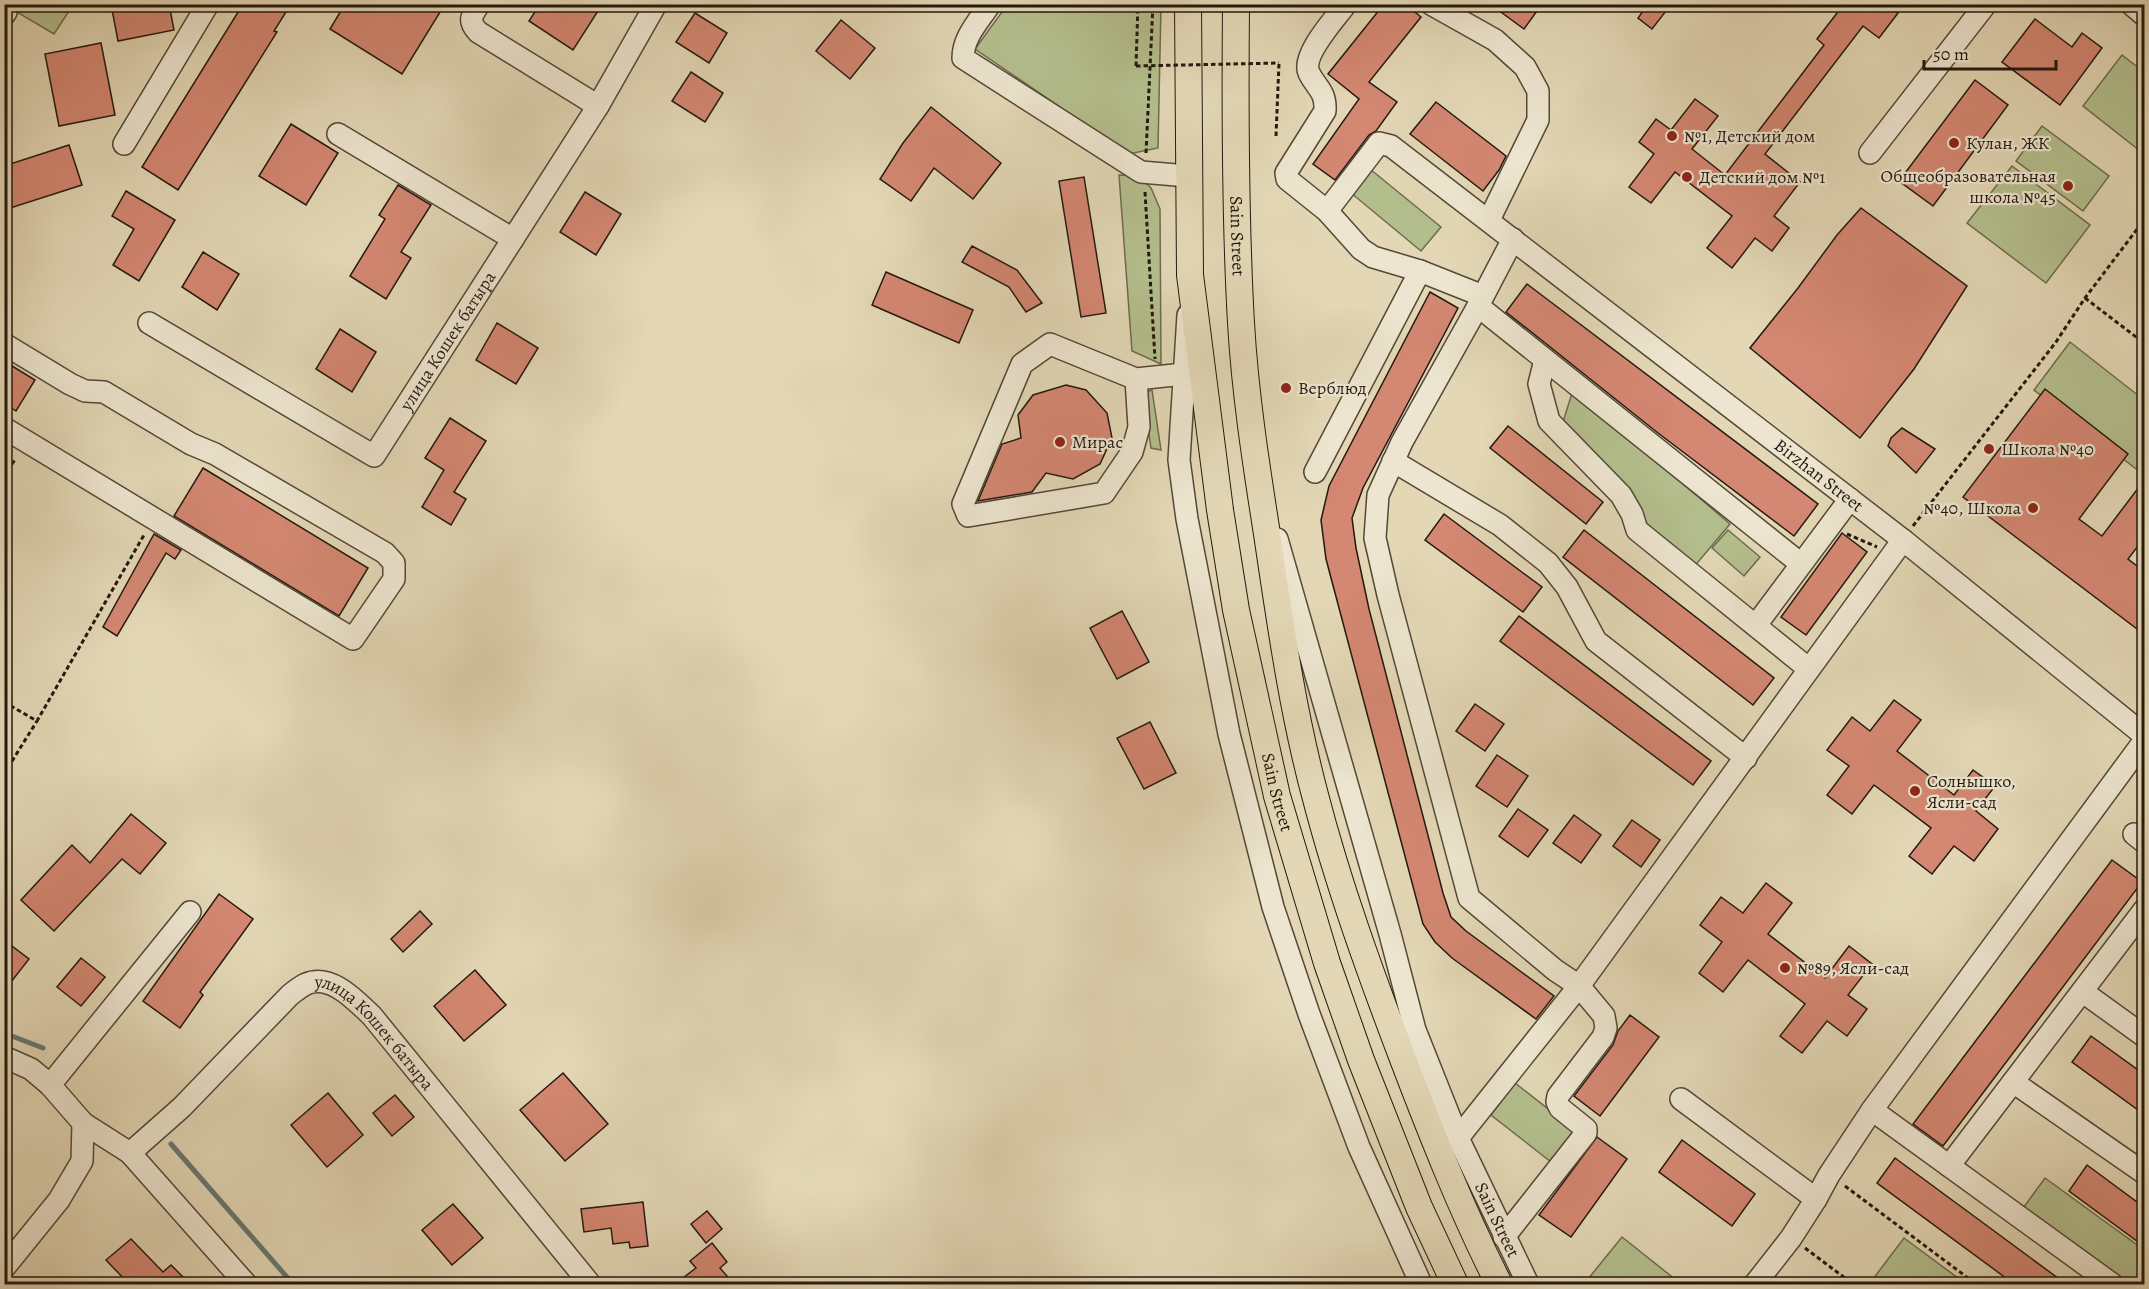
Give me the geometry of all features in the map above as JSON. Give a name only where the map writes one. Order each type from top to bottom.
[{"type":"main road","name":"Sain Street","points":[[1188,4],[1190,276],[1220,510],[1236,610],[1277,796],[1327,963],[1361,1060],[1419,1207],[1455,1284]]},
{"type":"main road","name":"Sain Street","points":[[1236,4],[1236,206],[1241,326],[1257,468],[1288,674],[1314,793],[1340,882],[1381,1001],[1432,1135],[1499,1284]]},
{"type":"street","points":[[124,144],[208,4]]},
{"type":"street","points":[[479,4],[471,21],[478,32],[598,106]]},
{"type":"street","name":"улица Кошек батыра","points":[[149,323],[374,456],[598,106],[656,4]]},
{"type":"street","points":[[990,4],[963,48],[963,58],[1141,172],[1188,176]]},
{"type":"street","points":[[1346,4],[1308,56],[1308,71],[1326,100],[1325,111],[1286,173],[1287,179],[1327,211],[1361,249],[1373,257],[1420,272],[1480,301],[1545,360],[1801,564]]},
{"type":"street","points":[[1431,4],[1460,10],[1525,67],[1538,91],[1538,120],[1489,220]]},
{"type":"street","points":[[1870,153],[1986,4]]},
{"type":"street","points":[[2131,4],[2145,15]]},
{"type":"street","points":[[338,134],[513,239]]},
{"type":"street","name":"Birzhan Street","points":[[1327,211],[1379,143],[1391,146],[1850,499],[1899,545],[2145,735]]},
{"type":"street","points":[[1504,1238],[1586,1133],[1586,1129],[1560,1108],[1557,1102],[1558,1096],[1603,1037],[1606,1028],[1604,1016],[1579,986],[1555,970],[1469,898],[1388,595],[1375,538],[1378,495],[1402,442],[1513,239]]},
{"type":"street","points":[[1315,472],[1420,272]]},
{"type":"street","name":"Sain Street","points":[[1190,276],[1179,460],[1187,519],[1229,734],[1273,907],[1309,1014],[1359,1147],[1421,1284]]},
{"type":"street","points":[[4,344],[70,384],[85,391],[104,392],[191,444],[215,454],[385,553],[394,563],[394,579],[353,639],[4,428]]},
{"type":"street","points":[[1136,379],[1139,427],[1132,452],[1104,493],[968,516],[963,504],[1022,364],[1050,344],[1136,379],[1184,374]]},
{"type":"street","points":[[1545,360],[1539,384],[1549,421],[1622,495],[1637,530],[1809,669]]},
{"type":"street","points":[[1394,461],[1500,525],[1548,563],[1567,586],[1596,641],[1746,758]]},
{"type":"street","name":"Sain Street","points":[[1257,468],[1390,934],[1415,1030],[1458,1138],[1528,1284]]},
{"type":"street","points":[[1756,625],[1850,499]]},
{"type":"street","points":[[1458,1138],[1579,986],[1899,545]]},
{"type":"street","points":[[1755,1284],[1791,1238],[1829,1174],[1872,1110],[2145,741]]},
{"type":"street","points":[[1948,1166],[2145,910]]},
{"type":"street","points":[[50,1085],[190,912]]},
{"type":"street","name":"улица Кошек батыра","points":[[130,1153],[182,1107],[290,994],[308,983],[326,983],[344,990],[372,1016],[590,1284]]},
{"type":"street","points":[[2084,992],[2145,1036]]},
{"type":"street","points":[[4,1057],[31,1069],[50,1085],[83,1123],[130,1153],[246,1284]]},
{"type":"street","points":[[2013,1082],[2145,1173]]},
{"type":"street","points":[[1681,1099],[1816,1199]]},
{"type":"street","points":[[1872,1110],[2112,1284]]},
{"type":"street","points":[[4,1268],[59,1200],[82,1161],[83,1123]]},
{"type":"path","points":[[1138,4],[1136,66],[1279,63],[1276,136]]},
{"type":"path","points":[[1828,528],[1873,545],[1899,545],[2056,342],[2085,298],[2145,220]]},
{"type":"path","points":[[2085,298],[2145,343]]},
{"type":"path","points":[[4,774],[154,518]]},
{"type":"path","points":[[4,702],[37,721]]},
{"type":"path","points":[[1829,1174],[1976,1284]]},
{"type":"path","points":[[1791,1238],[1853,1284]]},
{"type":"green space","points":[[5,5],[73,5],[54,34]]},
{"type":"green space","points":[[1007,5],[1161,5],[1158,148],[1129,154],[975,49]]},
{"type":"green space","points":[[2122,55],[2144,72],[2144,154],[2083,106]]},
{"type":"green space","points":[[2042,126],[2109,176],[2083,211],[2016,161]]},
{"type":"green space","points":[[2012,166],[2090,225],[2046,283],[1967,223]]},
{"type":"green space","points":[[1370,169],[1441,227],[1421,251],[1351,193]]},
{"type":"green space","points":[[1119,175],[1139,176],[1151,188],[1160,209],[1161,364],[1132,351]]},
{"type":"green space","points":[[2070,342],[2144,400],[2144,475],[2034,390]]},
{"type":"green space","points":[[1152,390],[1161,450],[1151,448],[1143,393]]},
{"type":"green space","points":[[1573,390],[1730,524],[1693,568],[1642,524],[1562,425]]},
{"type":"green space","points":[[1728,530],[1760,557],[1744,576],[1712,548]]},
{"type":"green space","points":[[1515,1083],[1575,1130],[1551,1162],[1491,1115]]},
{"type":"green space","points":[[2045,1178],[2144,1250],[2144,1284],[2123,1284],[2021,1211]]},
{"type":"green space","points":[[1622,1237],[1681,1284],[1584,1284]]},
{"type":"green space","points":[[1904,1238],[1966,1284],[1871,1284]]},
{"type":"building","points":[[111,4],[169,4],[174,30],[118,41]]},
{"type":"building","points":[[243,4],[291,4],[274,31],[277,32],[178,190],[142,167]]},
{"type":"building","points":[[345,4],[445,4],[402,74],[330,29]]},
{"type":"building","points":[[540,4],[589,4],[598,11],[573,50],[529,21]]},
{"type":"building","points":[[1384,4],[1405,4],[1421,17],[1369,82],[1397,102],[1335,180],[1313,164],[1359,99],[1328,74]]},
{"type":"building","points":[[1490,4],[1542,4],[1524,29]]},
{"type":"building","points":[[1648,4],[1657,4],[1666,11],[1652,29],[1638,18]]},
{"type":"building","name":"№1, Детский дом","points":[[1844,4],[1887,4],[1898,13],[1879,38],[1863,26],[1765,154],[1800,182],[1774,216],[1789,228],[1772,251],[1755,238],[1732,268],[1707,248],[1732,216],[1675,172],[1651,203],[1629,187],[1654,154],[1639,142],[1656,119],[1671,130],[1695,99],[1718,116],[1692,149],[1725,175],[1824,45],[1817,39]]},
{"type":"building","points":[[695,13],[727,33],[709,63],[676,42]]},
{"type":"building","points":[[2035,19],[2072,47],[2082,33],[2102,48],[2060,105],[2002,62]]},
{"type":"building","points":[[841,20],[875,48],[850,79],[816,51]]},
{"type":"building","points":[[101,43],[115,115],[59,126],[45,54]]},
{"type":"building","points":[[691,72],[723,93],[705,122],[672,101]]},
{"type":"building","name":"Кулан, ЖК","points":[[1975,80],[2008,105],[1933,206],[1899,181]]},
{"type":"building","points":[[1436,102],[1506,156],[1499,170],[1483,191],[1410,134]]},
{"type":"building","points":[[931,107],[1001,163],[973,199],[934,168],[911,201],[880,179],[903,143]]},
{"type":"building","points":[[291,124],[338,153],[306,205],[259,176]]},
{"type":"building","points":[[69,145],[82,185],[4,210],[4,166]]},
{"type":"building","points":[[1084,177],[1106,313],[1081,317],[1059,181]]},
{"type":"building","points":[[398,185],[431,205],[401,252],[411,258],[386,299],[350,276],[385,219],[379,215]]},
{"type":"building","points":[[126,191],[175,220],[139,281],[113,265],[134,229],[112,216]]},
{"type":"building","points":[[585,192],[621,214],[596,255],[560,232]]},
{"type":"building","points":[[1861,208],[1967,286],[1914,369],[1860,438],[1750,348],[1837,235]]},
{"type":"building","points":[[972,246],[1017,270],[1042,303],[1026,312],[1009,287],[962,262]]},
{"type":"building","points":[[203,252],[239,274],[217,310],[182,287]]},
{"type":"building","points":[[886,272],[973,310],[959,343],[872,305]]},
{"type":"building","points":[[1527,284],[1818,504],[1794,536],[1658,433],[1506,312]]},
{"type":"building","points":[[1430,292],[1458,308],[1363,488],[1352,518],[1356,548],[1369,609],[1451,917],[1466,931],[1554,996],[1536,1019],[1452,958],[1435,942],[1423,924],[1326,559],[1321,520],[1329,486]]},
{"type":"building","points":[[497,323],[538,348],[516,384],[476,360]]},
{"type":"building","points":[[340,329],[376,352],[352,392],[316,369]]},
{"type":"building","points":[[4,361],[35,380],[16,411],[4,403]]},
{"type":"building","name":"Мирас","points":[[1066,385],[1086,390],[1107,413],[1112,438],[1100,464],[1073,479],[1046,473],[1032,492],[978,501],[1002,444],[1021,438],[1018,415],[1033,395]]},
{"type":"building","name":"№40, Школа","points":[[2045,389],[2128,454],[2079,519],[2102,536],[2145,479],[2145,537],[2128,559],[2145,572],[2145,635],[1963,497]]},
{"type":"building","points":[[450,418],[486,441],[454,492],[466,499],[451,525],[422,507],[444,470],[425,458]]},
{"type":"building","points":[[1508,426],[1603,502],[1586,524],[1490,448]]},
{"type":"building","points":[[1902,428],[1935,449],[1916,473],[1888,446],[1891,438]]},
{"type":"building","points":[[203,468],[368,568],[339,616],[174,516]]},
{"type":"building","points":[[1444,514],[1542,587],[1523,612],[1425,540]]},
{"type":"building","points":[[1584,530],[1774,678],[1753,705],[1563,557]]},
{"type":"building","points":[[1842,533],[1867,552],[1806,635],[1781,617]]},
{"type":"building","points":[[154,534],[181,550],[175,559],[166,553],[117,636],[103,627]]},
{"type":"building","points":[[1122,611],[1149,662],[1117,679],[1090,628]]},
{"type":"building","points":[[1519,616],[1711,761],[1693,785],[1500,641]]},
{"type":"building","name":"Солнышко, Ясли-сад","points":[[1894,700],[1921,720],[1897,751],[1954,795],[1973,770],[1995,786],[1976,811],[1998,829],[1974,861],[1954,846],[1932,874],[1909,856],[1931,828],[1874,785],[1852,814],[1827,795],[1849,766],[1827,750],[1852,717],[1870,731]]},
{"type":"building","points":[[1475,704],[1504,724],[1485,751],[1456,731]]},
{"type":"building","points":[[1150,722],[1176,773],[1144,789],[1117,738]]},
{"type":"building","points":[[1497,755],[1528,776],[1507,807],[1476,786]]},
{"type":"building","points":[[1518,809],[1548,830],[1528,857],[1499,836]]},
{"type":"building","points":[[131,814],[166,843],[140,874],[122,859],[54,931],[21,900],[72,845],[90,863]]},
{"type":"building","points":[[1574,815],[1601,835],[1581,863],[1553,843]]},
{"type":"building","points":[[1632,820],[1660,840],[1641,867],[1613,846]]},
{"type":"building","points":[[2112,860],[2142,882],[1943,1146],[1913,1124]]},
{"type":"building","name":"№89, Ясли-сад","points":[[1766,883],[1792,903],[1768,934],[1825,978],[1849,946],[1872,964],[1848,995],[1867,1009],[1847,1036],[1827,1021],[1802,1053],[1780,1036],[1805,1004],[1748,960],[1723,992],[1699,973],[1722,942],[1700,925],[1721,897],[1743,913]]},
{"type":"building","points":[[219,894],[253,919],[200,992],[203,995],[180,1028],[143,1001]]},
{"type":"building","points":[[420,911],[432,924],[403,952],[391,939]]},
{"type":"building","points":[[4,940],[29,959],[4,991]]},
{"type":"building","points":[[81,958],[105,977],[81,1006],[57,987]]},
{"type":"building","points":[[475,970],[506,1005],[464,1041],[434,1006]]},
{"type":"building","points":[[1630,1015],[1659,1037],[1600,1116],[1574,1096],[1613,1045],[1618,1031]]},
{"type":"building","points":[[2091,1036],[2145,1075],[2145,1115],[2072,1062]]},
{"type":"building","points":[[563,1073],[608,1124],[565,1161],[520,1110]]},
{"type":"building","points":[[328,1093],[363,1135],[327,1167],[291,1125]]},
{"type":"building","points":[[395,1095],[414,1117],[392,1136],[373,1113]]},
{"type":"building","points":[[1597,1137],[1627,1159],[1571,1237],[1539,1215]]},
{"type":"building","points":[[1682,1140],[1755,1194],[1732,1226],[1659,1172]]},
{"type":"building","points":[[1895,1158],[2066,1284],[2014,1284],[1877,1183]]},
{"type":"building","points":[[2087,1165],[2145,1208],[2145,1247],[2069,1191]]},
{"type":"building","points":[[643,1202],[648,1246],[630,1248],[629,1242],[613,1244],[611,1228],[584,1232],[581,1209]]},
{"type":"building","points":[[453,1204],[483,1238],[452,1265],[422,1230]]},
{"type":"building","points":[[707,1211],[722,1229],[706,1243],[691,1224]]},
{"type":"building","points":[[131,1239],[163,1272],[171,1265],[190,1284],[129,1284],[106,1260]]},
{"type":"building","points":[[712,1243],[727,1262],[720,1268],[734,1284],[675,1284],[696,1268],[690,1261]]},
{"type":"waterway","points":[[4,1033],[43,1048]]},
{"type":"waterway","points":[[171,1144],[293,1284]]},
{"type":"place","name":"№1, Детский дом","points":[[1672,136]]},
{"type":"place","name":"Кулан, ЖК","points":[[1954,143]]},
{"type":"place","name":"Детский дом №1","points":[[1687,177]]},
{"type":"place","name":"Общеобразовательная школа №45","points":[[2068,186]]},
{"type":"place","name":"Верблюд","points":[[1286,388]]},
{"type":"place","name":"Мирас","points":[[1060,442]]},
{"type":"place","name":"Школа №40","points":[[1989,449]]},
{"type":"place","name":"№40, Школа","points":[[2033,508]]},
{"type":"place","name":"Солнышко, Ясли-сад","points":[[1915,791]]},
{"type":"place","name":"№89, Ясли-сад","points":[[1785,968]]}]
